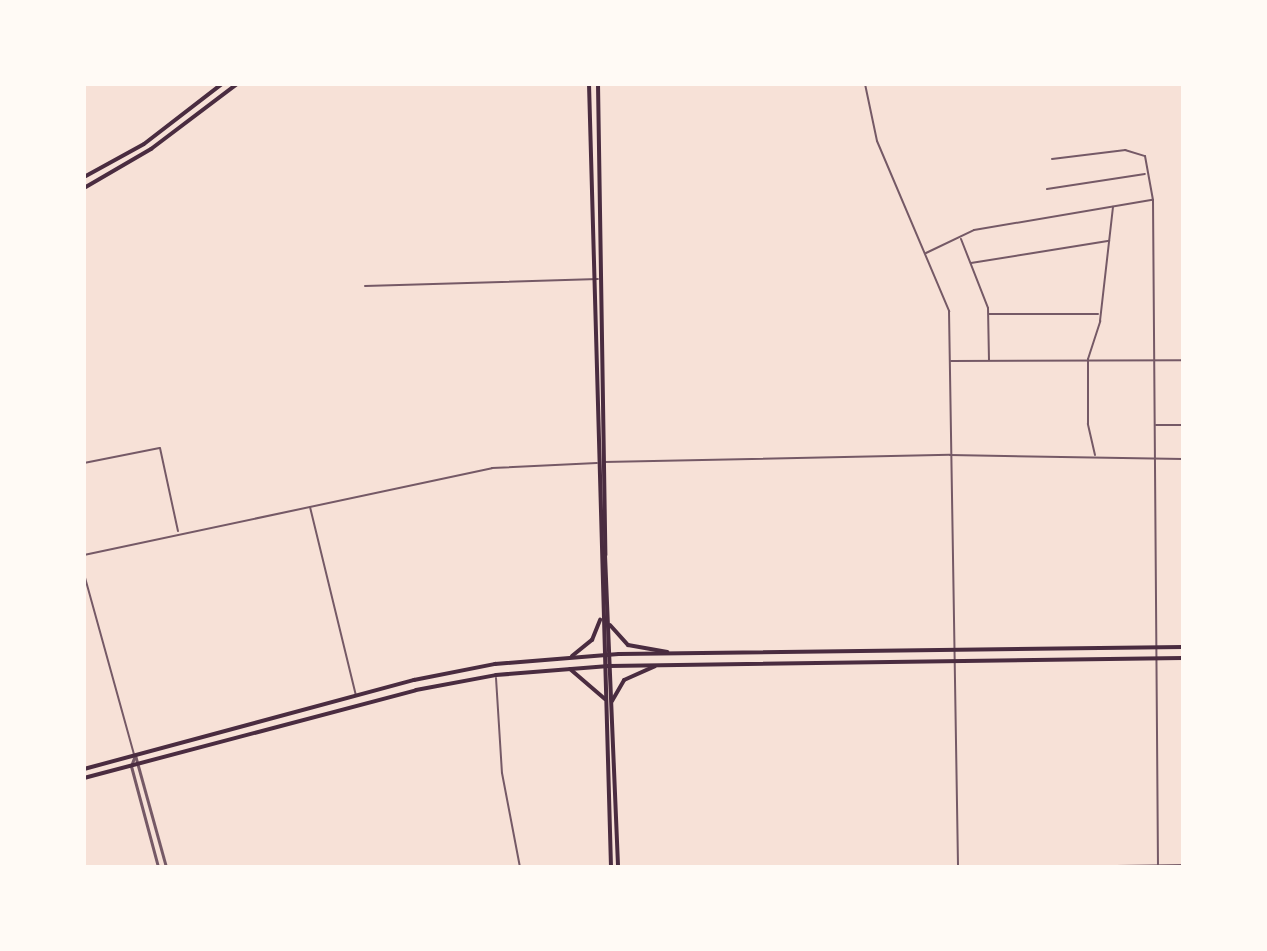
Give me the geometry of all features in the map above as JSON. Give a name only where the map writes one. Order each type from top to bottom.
[{"type":"main road","points":[[84,177],[144,144],[222,84]]},
{"type":"main road","points":[[84,188],[151,149],[237,84]]},
{"type":"main road","points":[[589,84],[608,623],[605,700],[610,867]]},
{"type":"main road","points":[[596,279],[598,84]]},
{"type":"main road","points":[[601,462],[602,614],[606,655]]},
{"type":"main road","points":[[572,657],[592,640],[602,614]]},
{"type":"main road","points":[[608,623],[628,645],[673,654]]},
{"type":"main road","points":[[84,769],[455,671],[572,657],[958,648],[1183,647]]},
{"type":"main road","points":[[84,778],[416,690],[496,675],[606,666],[1183,658]]},
{"type":"main road","points":[[611,704],[624,680],[659,665]]},
{"type":"main road","points":[[606,666],[611,704],[618,866]]},
{"type":"main road","points":[[568,668],[590,681],[605,700]]},
{"type":"street","points":[[865,84],[877,141],[949,311],[950,455],[958,648],[958,867]]},
{"type":"street","points":[[1052,159],[1125,150],[1145,156],[1153,200],[1158,866]]},
{"type":"street","points":[[1047,189],[1146,174]]},
{"type":"street","points":[[925,254],[974,230],[1153,200]]},
{"type":"street","points":[[1096,457],[1088,424],[1088,359],[1101,314],[1113,207]]},
{"type":"street","points":[[961,238],[988,314],[989,361]]},
{"type":"street","points":[[971,263],[1110,241]]},
{"type":"street","points":[[365,286],[596,279]]},
{"type":"street","points":[[988,314],[1101,314]]},
{"type":"street","points":[[950,361],[1183,360]]},
{"type":"street","points":[[1155,425],[1183,425]]},
{"type":"street","points":[[84,463],[160,448],[178,533]]},
{"type":"street","points":[[84,555],[492,468],[601,462],[950,455],[1183,459]]},
{"type":"street","points":[[310,506],[356,695]]},
{"type":"street","points":[[84,574],[166,867]]},
{"type":"street","points":[[496,675],[502,773],[520,867]]},
{"type":"street","points":[[135,755],[131,766],[158,867]]},
{"type":"street","points":[[1050,867],[1183,865]]},
{"type":"street","points":[[610,867],[803,867]]}]
